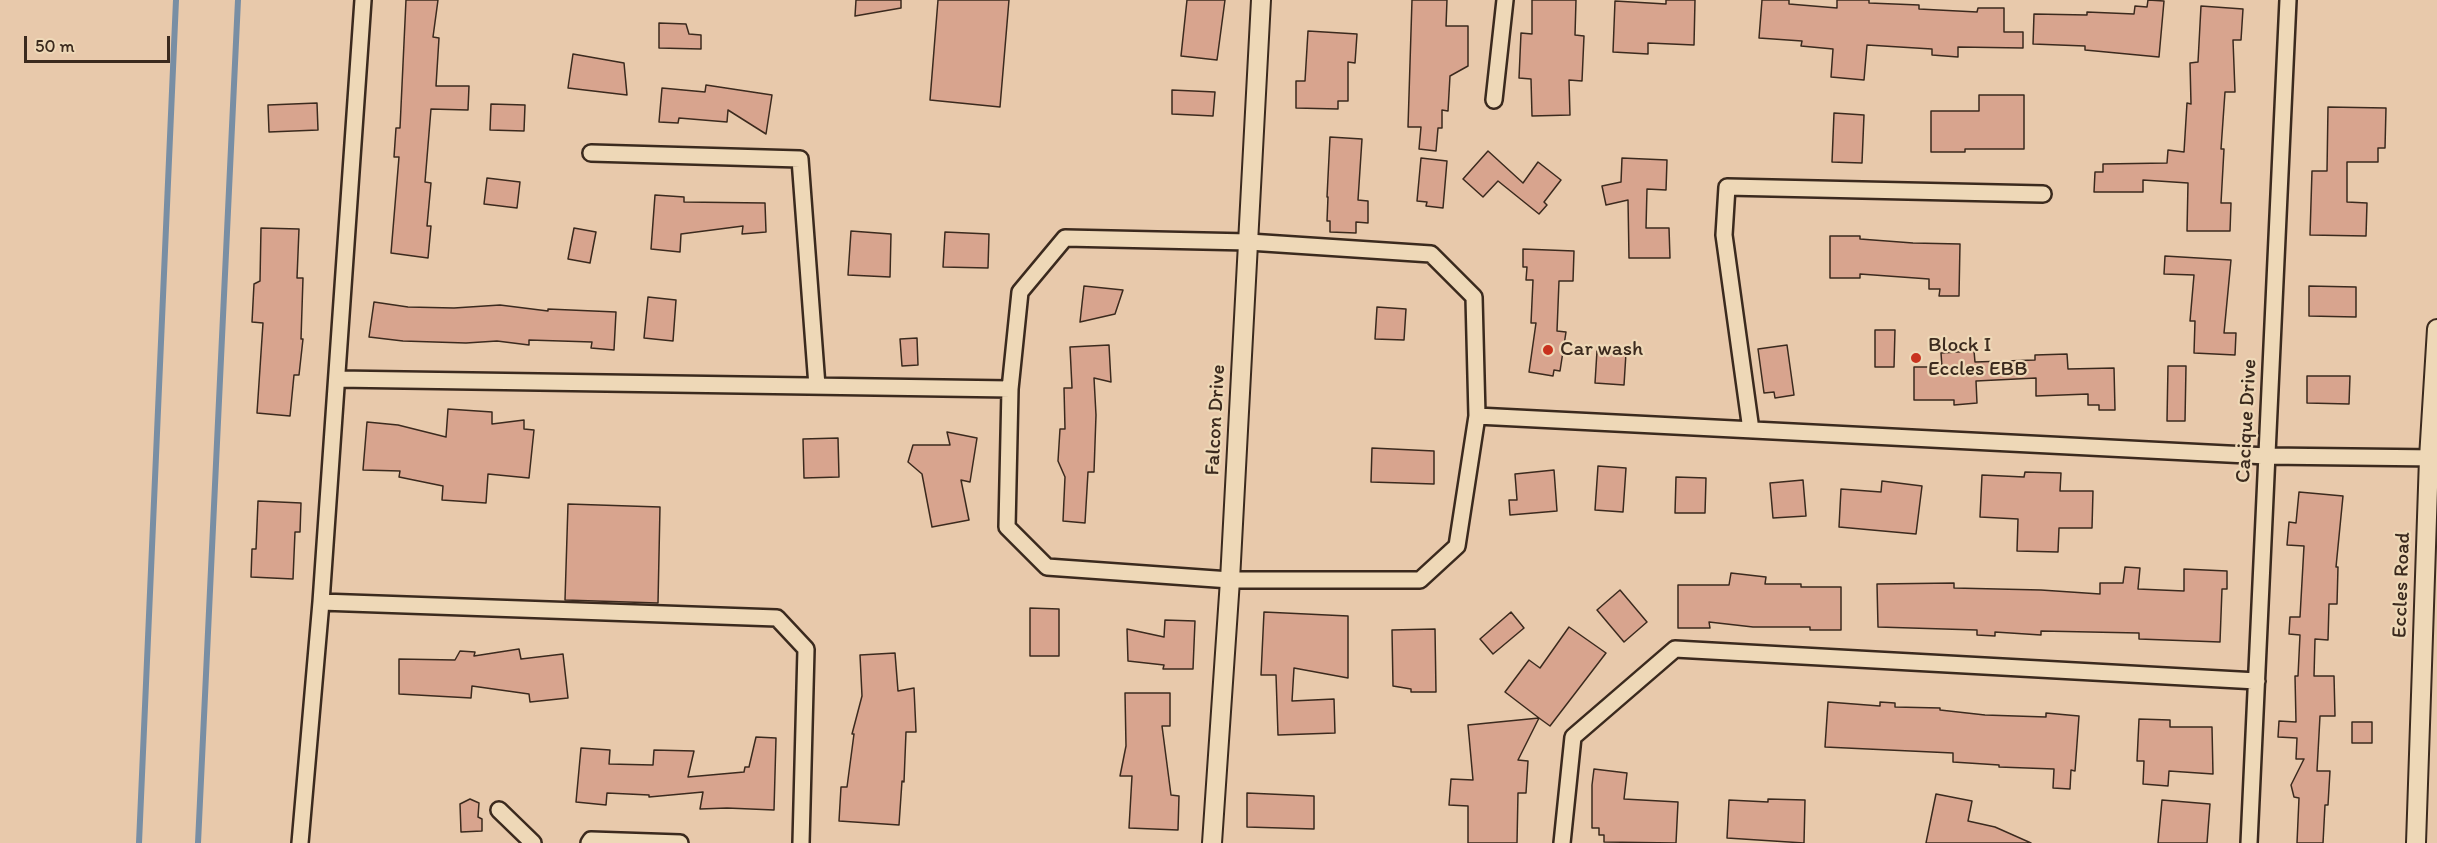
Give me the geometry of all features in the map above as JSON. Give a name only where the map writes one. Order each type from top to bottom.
[{"type":"street","points":[[300,843],[321,602],[363,0]]},
{"type":"street","name":"Falcon Drive","points":[[1212,843],[1230,580],[1261,0]]},
{"type":"street","points":[[1494,100],[1505,0]]},
{"type":"street","name":"Cacique Drive","points":[[2249,843],[2288,0]]},
{"type":"street","points":[[591,153],[800,159],[817,386]]},
{"type":"street","points":[[1751,430],[1724,235],[1727,188],[2043,194]]},
{"type":"street","points":[[1065,238],[1249,242],[1431,254],[1474,297],[1477,416],[1457,546],[1420,580],[1230,580],[1047,567],[1007,527],[1010,389],[1020,292],[1065,238]]},
{"type":"street","name":"Eccles Road","points":[[2416,843],[2437,330]]},
{"type":"street","points":[[336,379],[1010,389]]},
{"type":"street","points":[[1477,416],[2267,456],[2433,458]]},
{"type":"street","points":[[321,602],[777,618],[806,649],[801,843]]},
{"type":"street","points":[[1562,843],[1573,737],[1675,649],[2257,681]]},
{"type":"street","points":[[499,810],[533,843]]},
{"type":"street","points":[[589,843],[591,840],[680,843]]},
{"type":"building","points":[[406,0],[438,0],[433,37],[439,38],[436,86],[469,86],[468,110],[431,109],[425,182],[431,183],[427,226],[431,226],[428,258],[391,253],[399,157],[394,157],[396,128],[400,128]]},
{"type":"building","points":[[856,0],[901,0],[901,8],[855,16]]},
{"type":"building","points":[[938,0],[1009,0],[1000,107],[930,100]]},
{"type":"building","points":[[1187,0],[1225,0],[1217,60],[1181,56]]},
{"type":"building","points":[[1412,0],[1447,0],[1446,26],[1468,26],[1468,66],[1450,76],[1448,111],[1442,110],[1442,128],[1438,128],[1436,151],[1419,149],[1421,127],[1408,127]]},
{"type":"building","points":[[1532,0],[1576,0],[1575,35],[1584,36],[1582,81],[1569,80],[1570,115],[1532,116],[1531,79],[1519,78],[1521,33],[1532,34]]},
{"type":"building","points":[[1666,0],[1695,0],[1694,45],[1648,43],[1648,54],[1613,52],[1615,1],[1666,4]]},
{"type":"building","points":[[1762,0],[1789,0],[1789,4],[1837,8],[1837,0],[1869,0],[1869,3],[1919,5],[1919,9],[1977,12],[1978,8],[2004,8],[2004,32],[2023,32],[2023,48],[1958,47],[1958,57],[1932,55],[1932,49],[1867,45],[1864,80],[1831,77],[1833,49],[1801,46],[1802,41],[1759,38]]},
{"type":"building","points":[[2148,0],[2164,1],[2159,57],[2085,50],[2085,46],[2033,44],[2034,14],[2087,15],[2087,12],[2134,14],[2135,6],[2147,7]]},
{"type":"building","points":[[2201,6],[2243,9],[2241,40],[2233,40],[2235,92],[2225,92],[2221,149],[2224,149],[2221,203],[2231,203],[2230,231],[2187,231],[2188,183],[2143,180],[2143,192],[2094,192],[2095,172],[2103,172],[2103,164],[2167,163],[2168,150],[2184,152],[2187,103],[2191,104],[2190,63],[2198,62]]},
{"type":"building","points":[[659,23],[686,24],[689,34],[701,35],[701,49],[659,48]]},
{"type":"building","points":[[1308,31],[1357,34],[1355,63],[1348,62],[1348,101],[1338,101],[1338,109],[1296,108],[1296,81],[1305,81]]},
{"type":"building","points":[[573,54],[624,63],[627,95],[568,88]]},
{"type":"building","points":[[706,85],[772,95],[766,134],[728,110],[727,122],[679,118],[678,123],[659,122],[662,88],[705,92]]},
{"type":"building","points":[[1172,90],[1215,92],[1213,116],[1172,114]]},
{"type":"building","points":[[1979,95],[2024,95],[2024,149],[1965,149],[1965,152],[1931,152],[1931,111],[1979,111]]},
{"type":"building","points":[[317,103],[318,130],[269,132],[268,105]]},
{"type":"building","points":[[491,104],[525,105],[524,131],[490,130]]},
{"type":"building","points":[[2328,107],[2386,108],[2385,148],[2378,148],[2378,162],[2347,162],[2347,202],[2367,203],[2366,236],[2310,235],[2312,171],[2327,171]]},
{"type":"building","points":[[1834,113],[1864,115],[1862,163],[1832,162]]},
{"type":"building","points":[[1330,137],[1362,139],[1358,200],[1368,201],[1368,223],[1356,222],[1356,233],[1330,232],[1330,221],[1327,221]]},
{"type":"building","points":[[1488,151],[1523,183],[1538,162],[1561,180],[1544,202],[1547,205],[1539,214],[1498,181],[1483,197],[1463,179]]},
{"type":"building","points":[[1421,158],[1447,161],[1443,208],[1426,206],[1427,202],[1417,201]]},
{"type":"building","points":[[1622,158],[1667,160],[1666,190],[1647,189],[1646,228],[1669,228],[1670,258],[1629,258],[1628,200],[1606,205],[1602,186],[1621,182]]},
{"type":"building","points":[[487,178],[520,182],[517,208],[484,204]]},
{"type":"building","points":[[655,195],[684,197],[684,202],[765,203],[766,232],[742,234],[743,226],[681,234],[680,252],[651,249]]},
{"type":"building","points":[[261,228],[299,229],[297,278],[303,278],[301,339],[303,339],[299,375],[294,375],[290,416],[257,413],[263,323],[252,322],[254,284],[260,281]]},
{"type":"building","points":[[574,228],[596,232],[590,263],[568,259]]},
{"type":"building","points":[[851,231],[891,234],[890,277],[848,275]]},
{"type":"building","points":[[945,232],[989,234],[988,268],[943,267]]},
{"type":"building","points":[[1830,236],[1860,236],[1860,239],[1913,243],[1960,244],[1959,296],[1939,296],[1940,289],[1929,289],[1929,279],[1860,274],[1860,278],[1830,278]]},
{"type":"building","points":[[1523,249],[1574,251],[1573,281],[1559,281],[1557,331],[1566,332],[1560,371],[1554,370],[1553,376],[1529,372],[1536,323],[1531,323],[1533,280],[1526,280],[1527,267],[1523,267]]},
{"type":"building","points":[[2165,256],[2231,260],[2224,333],[2236,333],[2235,355],[2194,353],[2195,321],[2190,321],[2194,275],[2164,274]]},
{"type":"building","points":[[1084,286],[1123,290],[1115,314],[1080,322]]},
{"type":"building","points":[[2309,286],[2356,287],[2356,317],[2309,316]]},
{"type":"building","points":[[648,297],[676,300],[673,341],[644,338]]},
{"type":"building","points":[[374,302],[408,307],[454,308],[500,305],[548,311],[548,309],[616,312],[614,350],[591,348],[592,342],[529,340],[529,345],[497,341],[466,343],[403,341],[369,337]]},
{"type":"building","points":[[1377,307],[1406,309],[1404,340],[1375,339]]},
{"type":"building","points":[[1875,330],[1895,330],[1894,367],[1875,367]]},
{"type":"building","points":[[917,338],[918,365],[902,366],[900,339]]},
{"type":"building","points":[[1109,345],[1111,382],[1094,378],[1096,415],[1094,472],[1088,472],[1085,523],[1063,521],[1065,477],[1058,461],[1060,429],[1065,429],[1064,388],[1072,388],[1070,347]]},
{"type":"building","points":[[1787,345],[1794,395],[1775,398],[1774,392],[1764,393],[1758,349]]},
{"type":"building","points":[[1597,351],[1626,353],[1624,385],[1595,383]]},
{"type":"building","points":[[1974,351],[1975,362],[2035,360],[2035,355],[2067,354],[2068,369],[2114,368],[2115,410],[2099,410],[2099,405],[2088,405],[2088,394],[2036,396],[2036,378],[1976,381],[1977,403],[1954,405],[1954,400],[1914,400],[1914,367],[1942,367],[1941,353]]},
{"type":"building","points":[[2168,366],[2186,366],[2185,421],[2167,421]]},
{"type":"building","points":[[2307,376],[2350,376],[2349,404],[2307,403]]},
{"type":"building","points":[[448,409],[492,412],[492,424],[524,420],[524,429],[534,430],[529,478],[488,474],[486,503],[442,500],[443,486],[399,477],[400,471],[363,470],[367,422],[398,425],[446,437]]},
{"type":"building","points":[[947,432],[977,438],[970,482],[961,480],[969,520],[932,527],[922,474],[908,462],[913,445],[950,445]]},
{"type":"building","points":[[838,438],[839,477],[804,478],[803,439]]},
{"type":"building","points":[[1372,448],[1434,451],[1434,484],[1371,482]]},
{"type":"building","points":[[1598,466],[1626,468],[1623,512],[1595,510]]},
{"type":"building","points":[[1554,470],[1557,511],[1510,515],[1509,500],[1517,500],[1515,474]]},
{"type":"building","points":[[2025,472],[2061,473],[2060,491],[2093,491],[2092,528],[2059,528],[2058,552],[2017,551],[2018,519],[1980,517],[1982,475],[2024,477]]},
{"type":"building","points":[[1676,477],[1706,478],[1705,513],[1675,513]]},
{"type":"building","points":[[1803,480],[1806,516],[1773,518],[1770,483]]},
{"type":"building","points":[[1882,481],[1922,486],[1916,534],[1839,527],[1841,489],[1881,492]]},
{"type":"building","points":[[2299,492],[2343,496],[2336,567],[2338,567],[2337,604],[2329,604],[2328,640],[2315,639],[2314,676],[2334,676],[2335,716],[2320,716],[2317,771],[2330,771],[2323,843],[2297,843],[2299,798],[2294,797],[2291,785],[2304,759],[2296,759],[2297,738],[2278,737],[2279,721],[2296,722],[2295,676],[2298,676],[2300,635],[2289,634],[2290,617],[2300,617],[2304,546],[2287,545],[2289,522],[2296,523]]},
{"type":"building","points":[[258,501],[301,503],[300,532],[295,532],[293,579],[251,577],[252,549],[256,549]]},
{"type":"building","points":[[568,504],[660,507],[658,603],[565,600]]},
{"type":"building","points":[[2125,567],[2140,568],[2138,589],[2184,591],[2184,569],[2227,571],[2227,589],[2222,589],[2220,642],[2139,639],[2139,633],[2041,631],[2041,635],[1995,632],[1995,636],[1977,635],[1977,630],[1878,627],[1877,584],[1954,583],[1954,588],[2100,594],[2100,583],[2123,583]]},
{"type":"building","points":[[1731,573],[1766,577],[1765,584],[1841,587],[1841,630],[1810,630],[1810,627],[1753,627],[1709,622],[1710,628],[1678,628],[1678,585],[1729,585]]},
{"type":"building","points":[[1620,590],[1647,622],[1624,642],[1597,610]]},
{"type":"building","points":[[1030,608],[1059,609],[1059,656],[1030,656]]},
{"type":"building","points":[[1264,612],[1348,616],[1348,678],[1294,668],[1292,701],[1334,699],[1335,733],[1278,735],[1276,675],[1261,675]]},
{"type":"building","points":[[1511,612],[1524,628],[1493,654],[1480,639]]},
{"type":"building","points":[[1165,620],[1195,621],[1193,669],[1163,669],[1164,665],[1128,661],[1127,629],[1164,637]]},
{"type":"building","points":[[1569,627],[1606,653],[1550,726],[1505,692],[1529,660],[1540,668]]},
{"type":"building","points":[[1435,629],[1436,692],[1411,692],[1411,689],[1393,686],[1392,630]]},
{"type":"building","points":[[519,649],[521,659],[563,654],[568,698],[530,702],[529,694],[472,686],[471,698],[399,694],[399,659],[455,660],[460,651],[475,652],[474,656]]},
{"type":"building","points":[[895,653],[898,691],[914,688],[916,732],[906,732],[899,825],[839,821],[841,787],[847,787],[854,734],[852,734],[862,696],[860,655]]},
{"type":"building","points":[[1125,693],[1170,693],[1170,726],[1162,726],[1171,795],[1179,796],[1178,830],[1129,828],[1132,776],[1120,776],[1126,746]]},
{"type":"building","points":[[1828,702],[1880,706],[1880,702],[1895,703],[1895,707],[1940,708],[1940,710],[1985,715],[2046,717],[2046,713],[2079,716],[2075,771],[2071,770],[2070,789],[2053,788],[2054,769],[1999,767],[1999,765],[1953,762],[1953,753],[1825,747]]},
{"type":"building","points":[[1539,718],[1518,760],[1528,761],[1526,793],[1518,793],[1517,843],[1468,843],[1468,806],[1449,805],[1451,779],[1473,780],[1468,725]]},
{"type":"building","points":[[2139,719],[2170,720],[2170,727],[2212,727],[2213,774],[2169,771],[2168,786],[2143,784],[2144,761],[2137,761]]},
{"type":"building","points":[[2352,722],[2372,722],[2372,743],[2352,743]]},
{"type":"building","points":[[756,737],[776,738],[774,810],[700,809],[703,792],[649,797],[649,795],[607,793],[606,805],[576,802],[581,748],[610,750],[609,764],[653,765],[654,750],[694,751],[688,777],[744,772],[745,767],[749,767]]},
{"type":"building","points":[[1594,769],[1627,773],[1624,799],[1678,802],[1676,843],[1604,842],[1604,835],[1599,835],[1599,828],[1592,828]]},
{"type":"building","points":[[1247,793],[1314,796],[1314,829],[1247,827]]},
{"type":"building","points":[[1936,794],[1972,801],[1968,821],[1995,827],[2031,843],[1926,843]]},
{"type":"building","points":[[470,799],[479,803],[478,817],[482,819],[482,831],[461,832],[460,804]]},
{"type":"building","points":[[1768,799],[1805,800],[1804,843],[1727,838],[1729,800],[1768,802]]},
{"type":"building","points":[[2162,800],[2210,804],[2207,843],[2158,843]]},
{"type":"waterway","points":[[139,843],[176,0]]},
{"type":"waterway","points":[[198,843],[238,0]]},
{"type":"place","name":"Car wash","points":[[1548,350]]},
{"type":"place","name":"Block I Eccles EBB","points":[[1916,358]]}]
